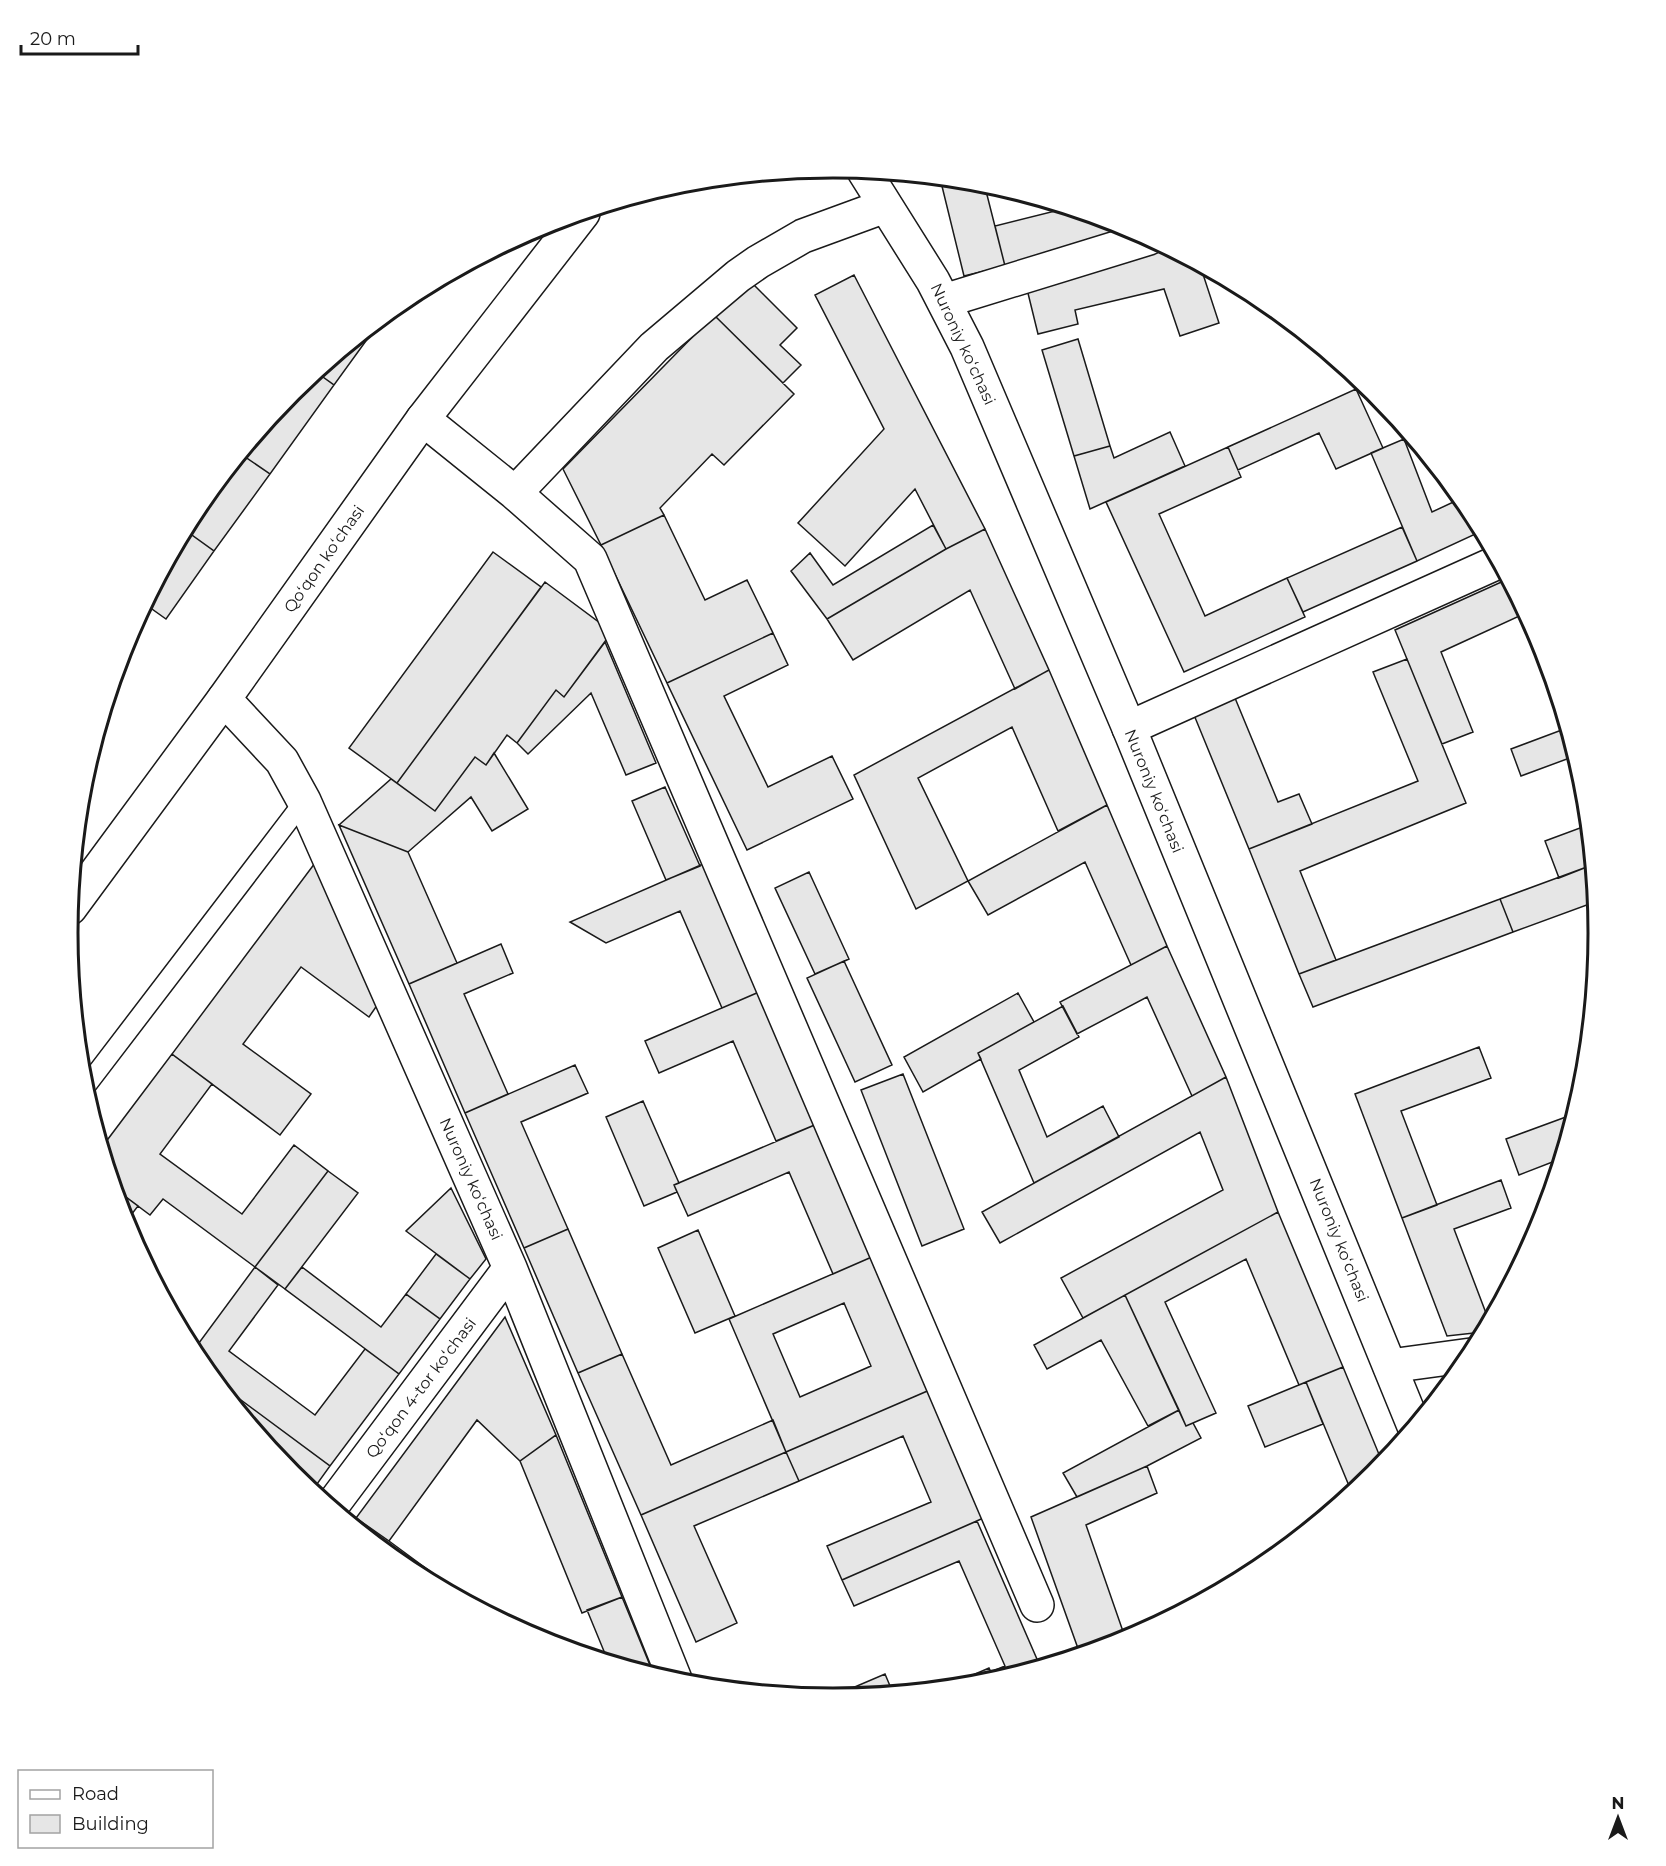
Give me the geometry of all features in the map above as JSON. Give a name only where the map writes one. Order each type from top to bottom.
[{"type":"street","name":"Nuroniy koʻchasi","points":[[870,180],[944,301],[967,347],[1129,728],[1411,1419]]},
{"type":"street","points":[[515,493],[654,347],[738,276],[803,236],[885,206]]},
{"type":"street","name":"Qoʻqon koʻchasi","points":[[80,895],[224,699],[423,419],[575,224]]},
{"type":"street","points":[[944,301],[1137,242]]},
{"type":"street","points":[[423,419],[515,493],[590,559],[1037,1605]]},
{"type":"street","points":[[1129,728],[1492,565]]},
{"type":"street","name":"Nuroniy koʻchasi","points":[[224,699],[282,761],[304,801],[510,1269],[671,1670]]},
{"type":"street","name":"Qoʻqon 4-tor koʻchasi","points":[[336,1502],[510,1269]]},
{"type":"street","points":[[1390,1366],[1458,1357]]},
{"type":"lane","points":[[93,1078],[304,801]]},
{"type":"building","points":[[942,186],[987,195],[1005,266],[964,276]]},
{"type":"building","points":[[1053,211],[1122,235],[1005,266],[995,226]]},
{"type":"building","points":[[1154,250],[1203,275],[1219,323],[1180,336],[1164,289],[1075,310],[1078,324],[1038,334],[1025,281]]},
{"type":"building","points":[[854,275],[985,529],[946,549],[915,489],[845,566],[798,523],[884,429],[815,295]]},
{"type":"building","points":[[749,280],[797,328],[780,345],[801,365],[783,383],[714,315]]},
{"type":"building","points":[[714,315],[794,394],[724,465],[712,454],[660,508],[664,515],[601,545],[563,469]]},
{"type":"building","points":[[368,338],[334,385],[323,377]]},
{"type":"building","points":[[1078,339],[1110,446],[1074,456],[1042,350]]},
{"type":"building","points":[[323,377],[334,385],[270,474],[246,458],[265,435]]},
{"type":"building","points":[[1356,389],[1383,448],[1336,469],[1319,433],[1238,470],[1228,447]]},
{"type":"building","points":[[1170,432],[1185,466],[1090,509],[1074,456],[1110,446],[1114,458]]},
{"type":"building","points":[[1404,439],[1432,512],[1453,502],[1474,535],[1417,561],[1371,453]]},
{"type":"building","points":[[1228,447],[1241,477],[1159,514],[1205,616],[1287,578],[1305,617],[1184,672],[1106,502]]},
{"type":"building","points":[[246,458],[270,474],[214,551],[192,535]]},
{"type":"building","points":[[664,515],[705,600],[747,580],[773,633],[667,683],[601,545]]},
{"type":"building","points":[[933,525],[946,549],[827,619],[791,571],[810,553],[833,585]]},
{"type":"building","points":[[1402,527],[1417,561],[1303,612],[1287,578]]},
{"type":"building","points":[[985,529],[1049,670],[1015,689],[970,590],[853,660],[827,619],[946,549]]},
{"type":"building","points":[[192,535],[214,551],[166,619],[152,609]]},
{"type":"building","points":[[493,552],[541,587],[397,783],[349,748]]},
{"type":"building","points":[[545,582],[612,632],[564,697],[556,690],[517,743],[507,735],[486,765],[475,757],[435,811],[397,783]]},
{"type":"building","points":[[1501,582],[1518,617],[1441,652],[1473,732],[1442,744],[1395,630]]},
{"type":"building","points":[[773,633],[788,665],[724,696],[768,787],[832,756],[853,799],[747,850],[667,683]]},
{"type":"building","points":[[605,642],[656,763],[626,775],[591,693],[528,754],[517,743],[556,690],[564,697]]},
{"type":"building","points":[[1407,659],[1466,803],[1300,871],[1336,960],[1299,974],[1249,849],[1418,781],[1373,672]]},
{"type":"building","points":[[1049,670],[1107,805],[1058,831],[1012,727],[918,778],[968,881],[916,909],[854,775]]},
{"type":"building","points":[[1235,698],[1278,802],[1299,794],[1312,824],[1249,849],[1194,715]]},
{"type":"building","points":[[1560,731],[1567,759],[1521,776],[1511,749]]},
{"type":"building","points":[[494,753],[528,809],[492,831],[471,797],[408,852],[339,825],[391,779],[435,811],[475,757],[486,765]]},
{"type":"building","points":[[665,787],[700,866],[666,880],[632,801]]},
{"type":"building","points":[[1107,805],[1167,946],[1131,965],[1085,862],[988,915],[968,881]]},
{"type":"building","points":[[339,825],[408,852],[457,963],[409,984]]},
{"type":"building","points":[[1581,828],[1585,868],[1559,878],[1545,841]]},
{"type":"building","points":[[315,863],[378,1004],[369,1017],[301,967],[243,1044],[311,1094],[280,1135],[172,1054]]},
{"type":"building","points":[[703,864],[759,992],[722,1008],[680,911],[606,943],[570,922]]},
{"type":"building","points":[[1585,868],[1587,905],[1513,932],[1500,899]]},
{"type":"building","points":[[809,872],[849,959],[815,974],[775,888]]},
{"type":"building","points":[[1500,899],[1513,932],[1313,1007],[1299,974]]},
{"type":"building","points":[[501,944],[513,973],[464,994],[508,1094],[465,1113],[409,984]]},
{"type":"building","points":[[1167,946],[1226,1077],[1192,1096],[1147,997],[1077,1034],[1060,1002]]},
{"type":"building","points":[[844,961],[892,1065],[855,1082],[807,978]]},
{"type":"building","points":[[759,992],[817,1124],[776,1141],[733,1041],[659,1073],[645,1041]]},
{"type":"building","points":[[1018,993],[1034,1022],[978,1053],[981,1059],[923,1092],[904,1057]]},
{"type":"building","points":[[1063,1006],[1079,1037],[1019,1070],[1047,1137],[1103,1106],[1119,1137],[1034,1183],[978,1053]]},
{"type":"building","points":[[1479,1047],[1491,1078],[1401,1111],[1437,1205],[1402,1218],[1355,1094]]},
{"type":"building","points":[[172,1054],[212,1084],[160,1154],[242,1214],[294,1145],[328,1171],[255,1267],[163,1199],[150,1215],[126,1197],[107,1140]]},
{"type":"building","points":[[575,1065],[588,1093],[521,1122],[568,1229],[524,1248],[465,1113]]},
{"type":"building","points":[[903,1074],[964,1229],[922,1246],[861,1090]]},
{"type":"building","points":[[1226,1077],[1278,1212],[1083,1318],[1061,1278],[1223,1190],[1200,1132],[1000,1243],[982,1212]]},
{"type":"building","points":[[643,1101],[679,1183],[674,1185],[677,1192],[644,1206],[606,1117]]},
{"type":"building","points":[[1564,1118],[1552,1162],[1519,1175],[1506,1139]]},
{"type":"building","points":[[817,1124],[874,1256],[833,1274],[789,1172],[688,1216],[674,1185]]},
{"type":"building","points":[[328,1171],[358,1193],[285,1289],[255,1267]]},
{"type":"building","points":[[1501,1180],[1511,1208],[1454,1229],[1486,1313],[1473,1333],[1447,1336],[1402,1218]]},
{"type":"building","points":[[451,1188],[486,1259],[470,1279],[406,1231]]},
{"type":"building","points":[[126,1197],[138,1206],[132,1214]]},
{"type":"building","points":[[1278,1212],[1343,1367],[1299,1385],[1246,1259],[1165,1302],[1216,1413],[1186,1426],[1125,1295]]},
{"type":"building","points":[[568,1229],[622,1354],[578,1373],[524,1248]]},
{"type":"building","points":[[698,1230],[735,1316],[695,1333],[658,1248]]},
{"type":"building","points":[[436,1254],[470,1279],[440,1319],[406,1294]]},
{"type":"building","points":[[874,1256],[932,1389],[786,1452],[729,1319]],"holes":[[[844,1303],[871,1366],[800,1397],[773,1334]]]},
{"type":"building","points":[[255,1267],[278,1285],[229,1351],[315,1415],[365,1349],[399,1374],[330,1466],[238,1398],[199,1343]]},
{"type":"building","points":[[302,1267],[381,1327],[406,1294],[440,1319],[399,1374],[285,1289]]},
{"type":"building","points":[[1125,1295],[1179,1410],[1148,1426],[1101,1340],[1047,1369],[1034,1345]]},
{"type":"building","points":[[505,1317],[556,1435],[520,1461],[477,1420],[389,1541],[356,1518]]},
{"type":"building","points":[[622,1354],[671,1465],[773,1420],[786,1452],[641,1515],[578,1373]]},
{"type":"building","points":[[1343,1367],[1379,1454],[1348,1484],[1306,1382]]},
{"type":"building","points":[[1306,1382],[1323,1424],[1265,1447],[1248,1406]]},
{"type":"building","points":[[932,1389],[988,1516],[842,1580],[827,1546],[931,1502],[903,1436],[799,1481],[786,1452]]},
{"type":"building","points":[[238,1398],[330,1466],[317,1484],[265,1431]]},
{"type":"building","points":[[1179,1410],[1186,1426],[1193,1423],[1201,1438],[1147,1466],[1077,1497],[1063,1473]]},
{"type":"building","points":[[556,1435],[622,1597],[582,1613],[520,1461]]},
{"type":"building","points":[[786,1452],[799,1481],[694,1526],[737,1623],[696,1642],[641,1515]]},
{"type":"building","points":[[1147,1466],[1157,1493],[1086,1525],[1123,1631],[1078,1647],[1031,1517]]},
{"type":"building","points":[[356,1518],[389,1541],[430,1571],[373,1532]]},
{"type":"building","points":[[977,1521],[1037,1659],[998,1669],[1005,1666],[959,1561],[854,1606],[842,1580]]},
{"type":"building","points":[[622,1597],[650,1665],[604,1652],[587,1610]]},
{"type":"building","points":[[885,1674],[890,1685],[882,1686],[854,1687]]}]
